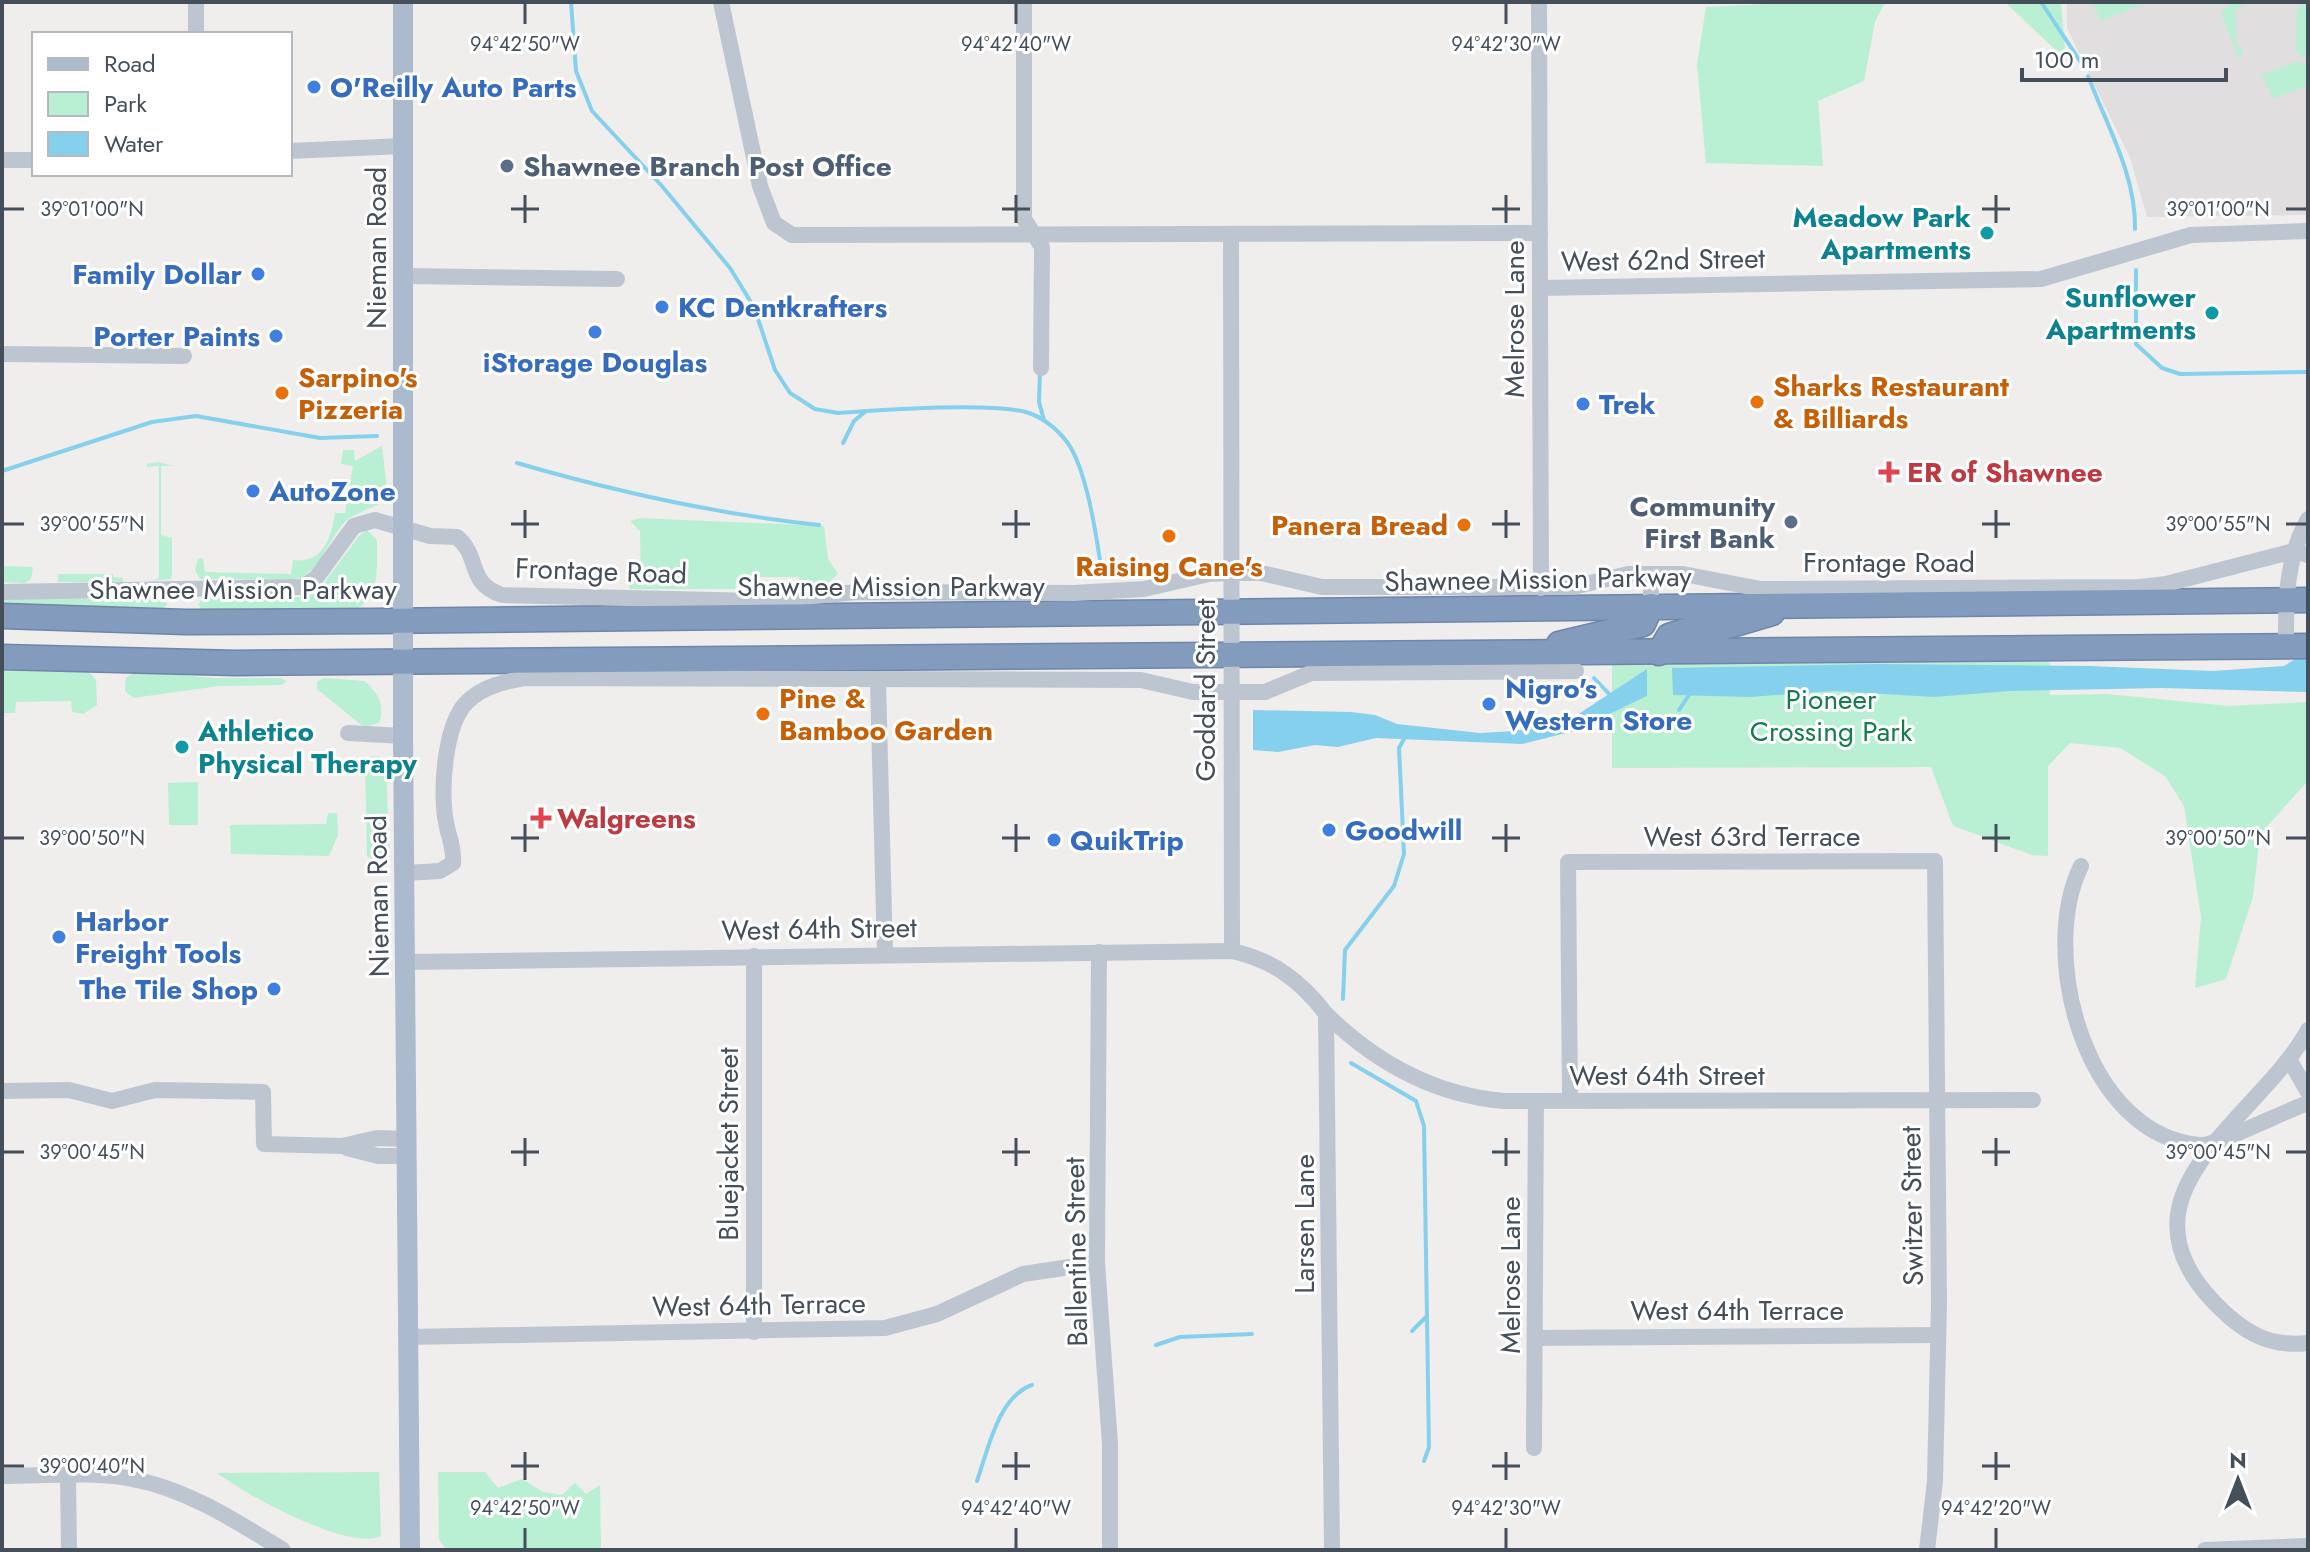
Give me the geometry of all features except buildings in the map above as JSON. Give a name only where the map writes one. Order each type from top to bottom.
[{"type":"highway","name":"Shawnee Mission Parkway","points":[[2,616],[186,622],[2297,600]]},
{"type":"highway","points":[[1659,653],[1669,636],[1692,629],[1718,629],[1798,605]]},
{"type":"highway","points":[[1529,652],[1606,630],[1643,624],[1651,606]]},
{"type":"highway","points":[[2,657],[236,663],[2297,647]]},
{"type":"highway","points":[[1576,671],[1616,653]]},
{"type":"main road","name":"Nieman Road","points":[[403,2],[403,736],[410,1550]]},
{"type":"street","points":[[196,2],[196,32]]},
{"type":"street","name":"West 62nd Street","points":[[721,2],[760,186],[769,214],[782,230],[809,237],[1540,233]]},
{"type":"street","points":[[1024,2],[1024,219],[1042,247],[1041,368]]},
{"type":"street","name":"Melrose Lane","points":[[1539,2],[1541,588]]},
{"type":"street","points":[[292,151],[403,146]]},
{"type":"street","points":[[2,160],[32,160]]},
{"type":"street","name":"West 62nd Street","points":[[1541,288],[2041,279],[2191,235],[2308,231]]},
{"type":"street","name":"Goddard Street","points":[[1231,236],[1232,951]]},
{"type":"street","points":[[405,276],[617,279]]},
{"type":"street","points":[[2,354],[184,356]]},
{"type":"street","points":[[2297,647],[2301,553],[2308,519]]},
{"type":"street","name":"Frontage Road","points":[[2,592],[302,587],[316,578],[354,526],[375,520],[430,536],[457,537],[470,551],[475,575],[481,583],[502,595],[758,601],[858,592],[1074,593],[1144,589],[1209,574],[1231,573],[1261,573],[1322,587],[1573,587],[1605,578],[1651,574],[1704,576],[1761,589],[2140,587],[2166,584],[2301,553]]},
{"type":"street","points":[[1651,574],[1651,606]]},
{"type":"street","points":[[186,590],[186,622]]},
{"type":"street","points":[[405,873],[440,871],[453,863],[454,845],[447,827],[444,802],[450,738],[467,702],[500,683],[541,678],[785,676],[878,682],[1141,680],[1193,692],[1265,692],[1311,673],[1576,671]]},
{"type":"street","points":[[878,682],[885,954]]},
{"type":"street","points":[[348,733],[403,736]]},
{"type":"street","name":"West 63rd Terrace","points":[[1570,1101],[1568,862],[1935,861]]},
{"type":"street","name":"Switzer Street","points":[[1927,1550],[1935,1481],[1938,1335],[1935,861]]},
{"type":"street","points":[[2081,866],[2069,892],[2065,915],[2068,990],[2090,1062],[2116,1096],[2145,1124],[2180,1141],[2203,1146],[2308,1103]]},
{"type":"street","points":[[1232,951],[1271,963],[1286,973],[1326,1014]]},
{"type":"street","name":"West 64th Street","points":[[407,962],[1232,951]]},
{"type":"street","name":"Ballentine Street","points":[[1099,952],[1097,1263],[1110,1444],[1110,1550]]},
{"type":"street","name":"Bluejacket Street","points":[[754,956],[754,1332]]},
{"type":"street","name":"West 64th Street","points":[[1326,1014],[1351,1037],[1434,1088],[1471,1098],[1536,1101],[2033,1100]]},
{"type":"street","name":"Larsen Lane","points":[[1326,1014],[1332,1550]]},
{"type":"street","points":[[2308,1030],[2289,1059],[2197,1166],[2177,1212],[2175,1230],[2190,1274],[2229,1318],[2248,1333],[2288,1346],[2308,1343]]},
{"type":"street","points":[[2289,1059],[2308,1092]]},
{"type":"street","points":[[2,1091],[69,1090],[112,1101],[155,1090],[263,1092],[264,1144],[342,1146],[377,1138],[408,1147]]},
{"type":"street","name":"Melrose Lane","points":[[1534,1448],[1536,1101]]},
{"type":"street","name":"West 64th Terrace","points":[[409,1337],[885,1328],[937,1314],[1023,1274],[1097,1263]]},
{"type":"street","name":"West 64th Terrace","points":[[1536,1338],[1938,1335]]},
{"type":"street","points":[[2,1476],[128,1478],[175,1491],[283,1550]]},
{"type":"street","points":[[68,1476],[69,1550]]},
{"type":"street","points":[[2205,1550],[2308,1546]]},
{"type":"shaded area","points":[[2067,2],[2308,2],[2308,215],[2147,217],[2130,158],[2067,28]]},
{"type":"green space","points":[[1885,2],[1875,22],[1864,81],[1818,101],[1823,166],[1706,163],[1697,64],[1706,7]]},
{"type":"green space","points":[[2005,2],[2061,2],[2066,60]]},
{"type":"green space","points":[[2093,2],[2148,2],[2101,21]]},
{"type":"green space","points":[[2232,2],[2245,5],[2235,9],[2236,45],[2242,47],[2242,57],[2238,56],[2221,13]]},
{"type":"green space","points":[[2308,2],[2308,60],[2296,52],[2297,8]]},
{"type":"green space","points":[[2295,62],[2308,64],[2308,85],[2273,99],[2262,75]]},
{"type":"green space","points":[[382,446],[387,489],[382,502],[347,520],[318,563],[304,576],[295,580],[200,579],[195,570],[198,559],[203,558],[205,572],[291,574],[293,560],[312,558],[319,553],[328,539],[335,513],[345,513],[353,466],[341,464],[343,450],[354,450],[355,461]]},
{"type":"green space","points":[[158,462],[173,466],[161,466],[161,535],[172,538],[172,573],[171,579],[151,581],[159,578],[159,466],[147,467],[147,464]]},
{"type":"green space","points":[[640,518],[824,526],[828,559],[838,574],[824,587],[801,586],[799,577],[737,577],[735,589],[630,589],[627,577],[641,576],[640,531],[630,521]]},
{"type":"green space","points":[[367,530],[377,540],[376,581],[369,597],[354,611],[203,611],[198,604],[203,598],[300,597],[319,590],[359,536]]},
{"type":"green space","points":[[2,566],[33,567],[31,579],[25,583],[2,582]]},
{"type":"green space","points":[[58,574],[113,574],[114,577],[123,578],[123,582],[58,582]]},
{"type":"green space","points":[[2,599],[164,599],[167,605],[160,611],[2,606]]},
{"type":"green space","name":"Pioneer Crossing Park","points":[[2050,662],[2050,695],[2107,694],[2229,706],[2308,702],[2308,781],[2260,834],[2253,897],[2226,979],[2195,988],[2201,917],[2184,806],[2165,776],[2120,748],[2070,743],[2048,766],[2048,856],[2032,855],[1953,826],[1931,767],[1612,768],[1612,664]]},
{"type":"green space","points":[[2,666],[87,670],[96,680],[97,705],[83,714],[72,712],[71,701],[16,702],[15,713],[2,713]]},
{"type":"green space","points":[[137,671],[215,678],[281,678],[286,681],[282,685],[219,686],[133,698],[125,691],[126,678]]},
{"type":"green space","points":[[324,678],[365,681],[380,700],[379,723],[364,727],[317,689],[317,682]]},
{"type":"green space","points":[[379,756],[386,768],[390,861],[377,864],[367,856],[365,757]]},
{"type":"green space","points":[[198,782],[198,825],[169,825],[168,783]]},
{"type":"green space","points":[[328,813],[337,813],[338,835],[329,856],[231,854],[230,825],[326,824]]},
{"type":"green space","points":[[379,1472],[381,1536],[366,1539],[322,1529],[250,1494],[217,1473]]},
{"type":"green space","points":[[438,1472],[485,1472],[498,1488],[522,1479],[543,1492],[562,1495],[575,1483],[586,1494],[600,1485],[601,1548],[445,1548],[439,1540]]},
{"type":"water","points":[[2295,659],[2308,659],[2308,692],[2161,688],[2010,691],[1934,697],[1834,691],[1750,697],[1673,695],[1672,668],[1876,664],[2090,666],[2213,671],[2284,666]]},
{"type":"water","points":[[1647,669],[1647,696],[1574,731],[1522,744],[1376,738],[1338,747],[1315,745],[1278,752],[1253,750],[1253,710],[1351,712],[1375,715],[1397,724],[1480,733],[1515,731],[1571,719]]},
{"type":"waterway","points":[[571,2],[576,71],[592,111],[661,185],[730,268],[754,307],[775,370],[790,393],[815,409],[838,413],[990,408],[1029,413],[1041,419],[1063,437],[1077,461],[1091,509],[1102,574]]},
{"type":"waterway","points":[[2041,2],[2082,64]]},
{"type":"waterway","points":[[2088,76],[2126,170],[2135,229]]},
{"type":"waterway","points":[[2136,270],[2136,344],[2162,368],[2180,374],[2308,372]]},
{"type":"waterway","points":[[1040,370],[1039,402],[1044,420]]},
{"type":"waterway","points":[[843,443],[854,421],[866,411]]},
{"type":"waterway","points":[[2,471],[152,422],[196,416],[320,438],[377,436]]},
{"type":"waterway","points":[[517,463],[666,501],[819,525]]},
{"type":"waterway","points":[[1594,678],[1611,696]]},
{"type":"waterway","points":[[1679,710],[1691,692]]},
{"type":"waterway","points":[[1343,999],[1345,950],[1394,886],[1404,854],[1399,748],[1405,737]]},
{"type":"waterway","points":[[1351,1063],[1416,1101],[1424,1126],[1429,1447],[1424,1461]]},
{"type":"waterway","points":[[1412,1331],[1427,1316]]},
{"type":"waterway","points":[[1156,1345],[1180,1337],[1252,1334]]},
{"type":"waterway","points":[[977,1481],[1003,1412],[1020,1391],[1032,1385]]},
{"type":"place","name":"O'Reilly Auto Parts","points":[[314,87]]},
{"type":"place","name":"Shawnee Branch Post Office","points":[[507,166]]},
{"type":"place","name":"Meadow Park Apartments","points":[[1987,233]]},
{"type":"place","name":"Family Dollar","points":[[258,274]]},
{"type":"place","name":"KC Dentkrafters","points":[[662,307]]},
{"type":"place","name":"Sunflower Apartments","points":[[2212,313]]},
{"type":"place","name":"iStorage Douglas","points":[[595,332]]},
{"type":"place","name":"Porter Paints","points":[[276,336]]},
{"type":"place","name":"Sarpino's Pizzeria","points":[[282,393]]},
{"type":"place","name":"Sharks Restaurant & Billiards","points":[[1757,402]]},
{"type":"place","name":"Trek","points":[[1583,404]]},
{"type":"place","name":"ER of Shawnee","points":[[1889,472]]},
{"type":"place","name":"AutoZone","points":[[253,491]]},
{"type":"place","name":"Community First Bank","points":[[1791,522]]},
{"type":"place","name":"Panera Bread","points":[[1464,525]]},
{"type":"place","name":"Raising Cane's","points":[[1169,536]]},
{"type":"place","name":"Nigro's Western Store","points":[[1489,704]]},
{"type":"place","name":"Pine & Bamboo Garden","points":[[763,714]]},
{"type":"place","name":"Athletico Physical Therapy","points":[[182,747]]},
{"type":"place","name":"Walgreens","points":[[541,818]]},
{"type":"place","name":"Goodwill","points":[[1329,830]]},
{"type":"place","name":"QuikTrip","points":[[1054,840]]},
{"type":"place","name":"Harbor Freight Tools","points":[[59,937]]},
{"type":"place","name":"The Tile Shop","points":[[274,989]]}]
